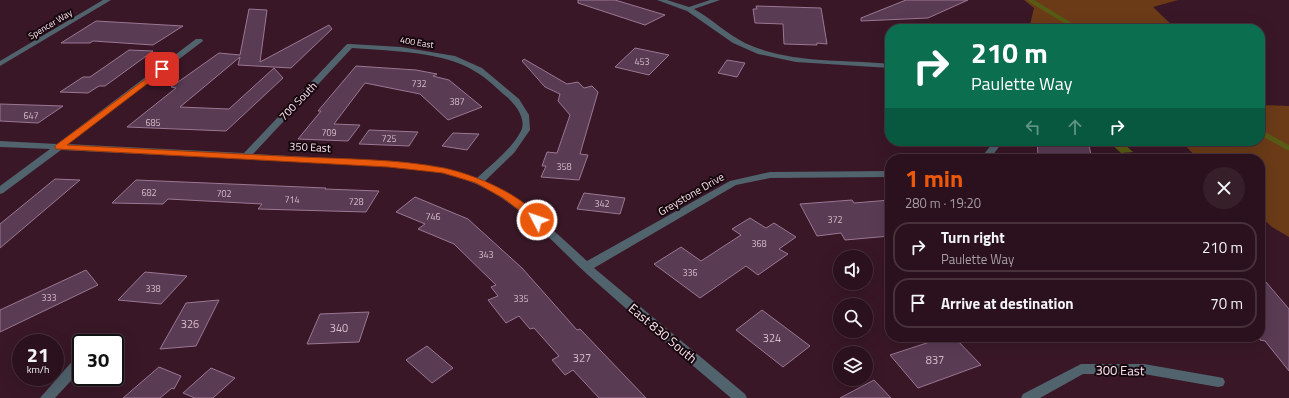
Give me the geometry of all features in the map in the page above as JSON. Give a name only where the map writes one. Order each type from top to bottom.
[{"type":"street","name":"Spencer Way","points":[[0,64],[108,0]]},
{"type":"street","points":[[660,0],[688,9],[742,45],[762,52],[783,58],[885,66]]},
{"type":"street","points":[[688,9],[717,0]]},
{"type":"street","points":[[0,191],[199,41]]},
{"type":"street","name":"400 East","points":[[350,46],[401,49],[452,58],[479,70],[516,101],[525,115],[526,130],[511,151],[479,181]]},
{"type":"street","name":"700 South","points":[[246,156],[350,46]]},
{"type":"street","name":"350 East","points":[[0,144],[404,165],[444,171],[479,181],[506,196],[527,211],[586,267]]},
{"type":"street","points":[[989,154],[995,146]]},
{"type":"street","name":"Greystone Drive","points":[[586,267],[732,183],[770,175],[885,174]]},
{"type":"street","name":"East 830 South","points":[[586,267],[740,398]]},
{"type":"street","name":"300 East","points":[[1028,398],[1081,369],[1144,369],[1218,382]]},
{"type":"street","points":[[47,398],[72,371]]},
{"type":"shaded area","points":[[1024,0],[1178,0],[1153,7],[1171,24],[1030,24],[1034,8]]},
{"type":"shaded area","points":[[1265,105],[1289,106],[1289,237],[1272,227],[1265,221],[1265,154],[1193,154],[1186,146],[1265,146]]},
{"type":"shaded area","points":[[1113,146],[1126,146],[1133,152],[1121,153]]},
{"type":"building","points":[[578,0],[615,0],[665,15],[645,25],[578,3]]},
{"type":"building","points":[[906,0],[968,0],[928,18],[861,21],[861,18]]},
{"type":"building","points":[[756,6],[821,8],[827,44],[784,44],[783,24],[755,23],[753,9],[757,9]]},
{"type":"building","points":[[249,9],[267,10],[260,62],[329,25],[332,29],[291,68],[238,65],[240,57],[180,107],[229,109],[274,68],[283,78],[226,131],[127,127],[176,88],[171,87],[219,53],[240,55]]},
{"type":"building","points":[[96,21],[183,26],[153,45],[93,41],[90,43],[61,43]]},
{"type":"building","points":[[635,48],[669,55],[649,75],[615,67]]},
{"type":"building","points":[[129,50],[153,51],[105,86],[99,86],[88,93],[60,92],[83,77],[90,77]]},
{"type":"building","points":[[524,59],[567,84],[578,82],[584,88],[592,86],[598,92],[580,154],[588,155],[579,180],[541,177],[546,166],[542,166],[547,152],[557,153],[570,115],[558,101],[560,94],[545,87],[522,61]]},
{"type":"building","points":[[727,60],[745,63],[737,77],[718,73]]},
{"type":"building","points":[[356,66],[416,70],[437,74],[433,76],[449,80],[482,107],[448,120],[420,94],[365,83],[334,124],[360,125],[348,141],[298,139],[321,111],[318,111]]},
{"type":"building","points":[[0,104],[63,106],[38,123],[0,121]]},
{"type":"building","points":[[369,130],[418,132],[409,146],[359,144]]},
{"type":"building","points":[[453,133],[479,134],[467,150],[442,146]]},
{"type":"building","points":[[1037,146],[1089,146],[1091,154],[1038,154]]},
{"type":"building","points":[[55,179],[80,180],[0,248],[0,224]]},
{"type":"building","points":[[136,180],[379,191],[366,212],[258,209],[262,204],[168,199],[163,204],[112,203]]},
{"type":"building","points":[[584,193],[625,198],[620,214],[577,209]]},
{"type":"building","points":[[415,197],[468,219],[522,268],[577,330],[580,329],[646,398],[599,398],[573,370],[565,375],[552,360],[559,356],[534,328],[530,329],[519,316],[506,323],[488,300],[498,296],[491,287],[496,285],[454,244],[418,229],[425,224],[396,212]]},
{"type":"building","points":[[852,200],[854,203],[885,200],[885,236],[845,240],[841,233],[817,236],[800,204]]},
{"type":"building","points":[[750,218],[766,228],[774,223],[796,237],[779,249],[788,254],[758,275],[746,266],[700,298],[654,264],[681,247],[701,261],[741,235],[732,229]]},
{"type":"building","points":[[86,270],[98,285],[0,332],[0,310]]},
{"type":"building","points":[[145,272],[187,276],[161,304],[118,300]]},
{"type":"building","points":[[1265,281],[1289,309],[1289,371],[1265,341]]},
{"type":"building","points":[[219,300],[196,346],[160,349],[186,303]]},
{"type":"building","points":[[762,310],[810,346],[783,367],[736,330]]},
{"type":"building","points":[[369,312],[359,342],[307,344],[320,314]]},
{"type":"building","points":[[930,342],[959,342],[981,365],[918,388],[890,355]]},
{"type":"building","points":[[427,346],[453,368],[432,383],[406,360]]},
{"type":"building","points":[[159,367],[181,376],[174,389],[172,388],[160,398],[123,398]]},
{"type":"building","points":[[211,368],[235,378],[213,398],[195,398],[183,393]]},
{"type":"building","points":[[873,381],[891,398],[840,398],[863,386],[873,386]]},
{"type":"waterway","points":[[1030,0],[1070,24]]},
{"type":"waterway","points":[[1265,135],[1289,148]]},
{"type":"route","points":[[162,69],[59,147],[388,164],[444,171],[479,181],[506,196],[537,220]]}]
